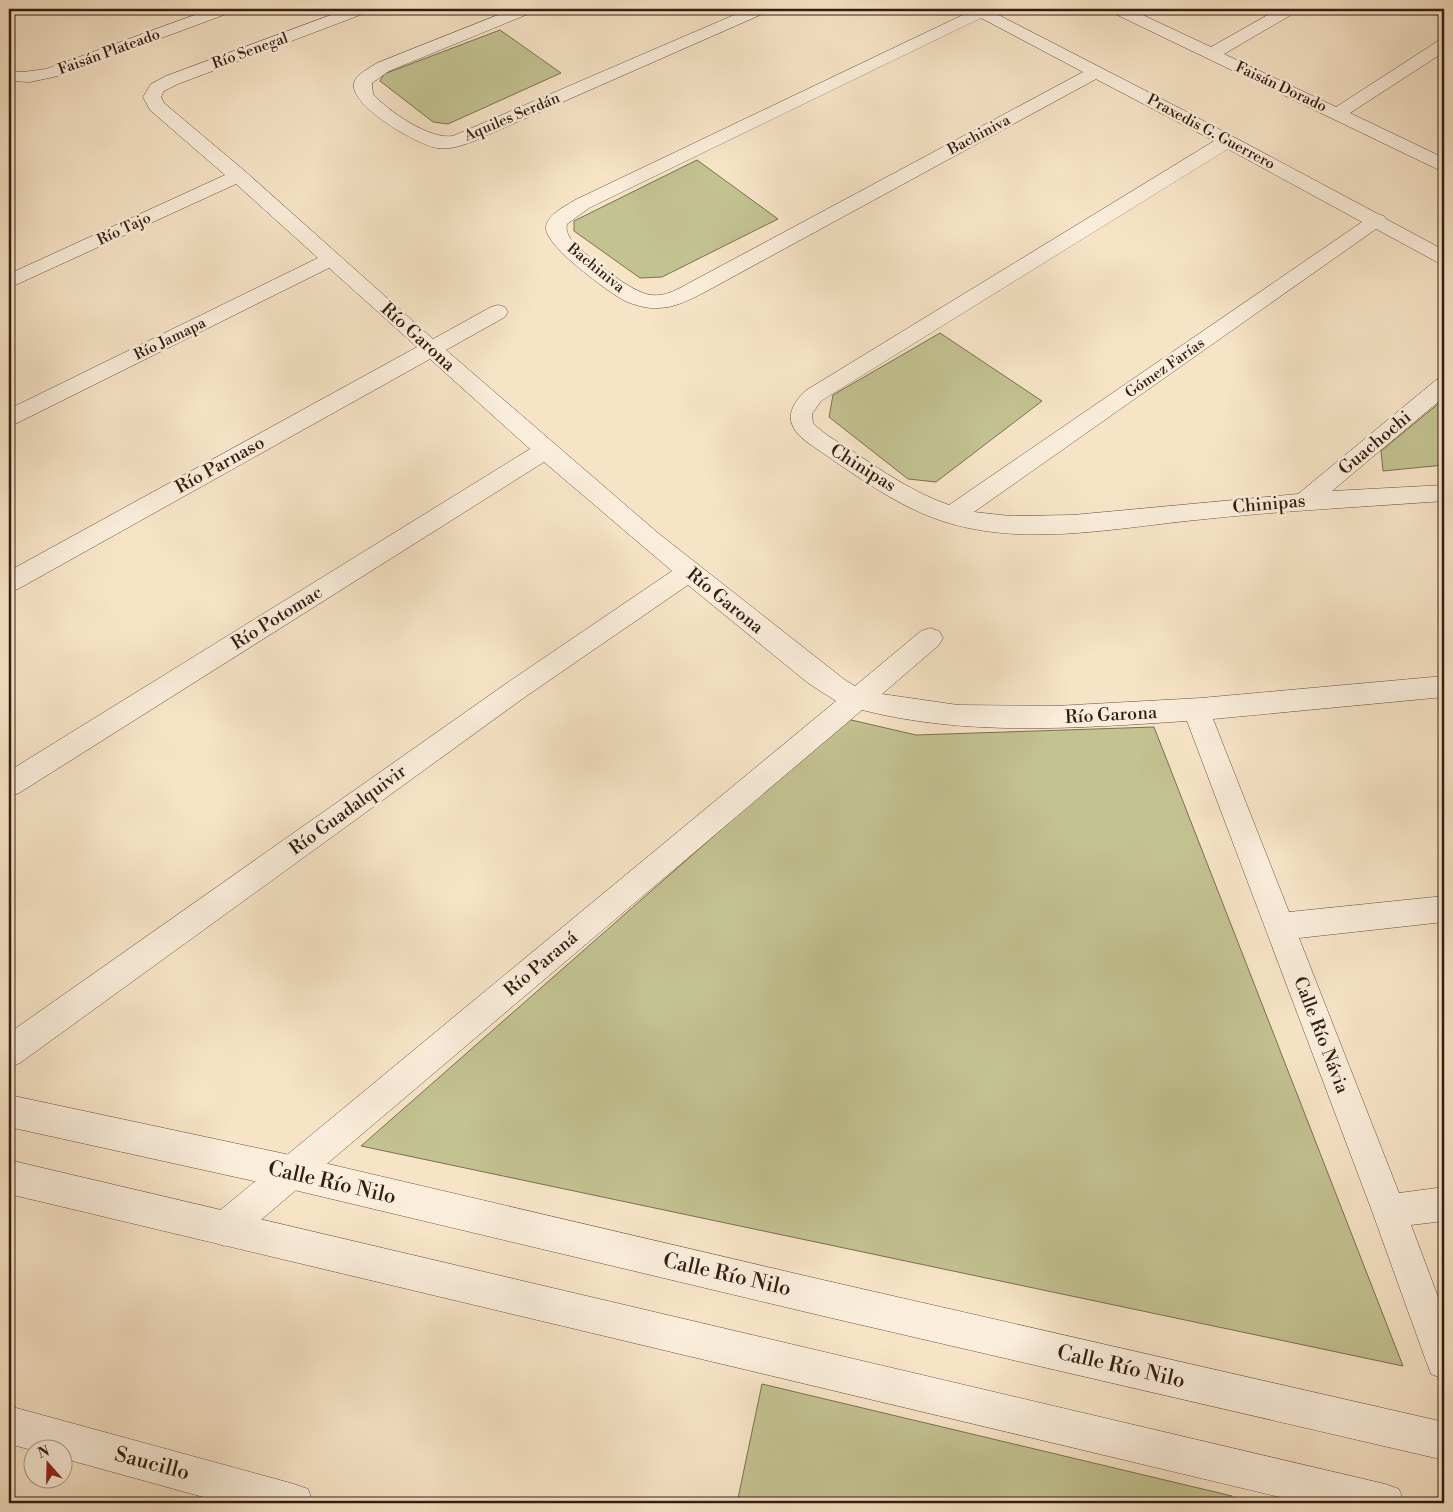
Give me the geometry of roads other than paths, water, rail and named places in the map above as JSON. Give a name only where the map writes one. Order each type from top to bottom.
[{"type":"street","name":"Faisán Plateado","points":[[14,77],[42,75],[66,68],[226,9]]},
{"type":"street","name":"Río Senegal","points":[[156,106],[152,97],[158,88],[172,80],[362,9]]},
{"type":"street","name":"Aquiles Serdán","points":[[526,9],[383,67],[363,81],[362,90],[372,103],[425,138],[444,143],[456,141],[468,138],[761,9]]},
{"type":"street","name":"Faisán Dorado","points":[[1117,9],[1444,165]]},
{"type":"street","points":[[1211,54],[1290,9]]},
{"type":"street","name":"Praxedis G. Guerrero","points":[[978,10],[1377,220],[1444,258]]},
{"type":"street","name":"Bachiniva","points":[[978,10],[582,204],[558,221],[556,229],[561,240],[621,290],[634,298],[658,302],[672,298],[698,287],[1096,72]]},
{"type":"street","points":[[1337,114],[1444,45]]},
{"type":"street","name":"Río Garona","points":[[156,106],[239,176],[546,450],[689,572],[810,669],[858,699],[928,713],[982,718],[1043,718],[1196,710],[1444,686]]},
{"type":"street","name":"Chinipas","points":[[1227,141],[813,396],[804,404],[800,413],[801,421],[814,437],[906,495],[952,515],[985,523],[1074,522],[1306,500],[1444,493]]},
{"type":"street","name":"Río Tajo","points":[[9,282],[239,176]]},
{"type":"street","name":"Gómez Farías","points":[[952,515],[1377,220]]},
{"type":"street","name":"Río Jamapa","points":[[9,418],[331,260]]},
{"type":"street","name":"Río Parnaso","points":[[9,582],[498,312]]},
{"type":"street","name":"Guachochi","points":[[1306,500],[1444,385]]},
{"type":"street","name":"Río Potomac","points":[[9,785],[546,450]]},
{"type":"street","name":"Río Guadalquivir","points":[[9,1052],[516,690],[689,572]]},
{"type":"street","name":"Río Paraná","points":[[224,1229],[930,638]]},
{"type":"street","name":"Calle Río Návia","points":[[1196,710],[1389,1211],[1444,1361]]},
{"type":"street","points":[[1279,927],[1444,909]]},
{"type":"street","name":"Calle Río Nilo","points":[[9,1111],[290,1172],[814,1296],[1444,1441]]},
{"type":"street","points":[[9,1177],[1385,1503]]},
{"type":"street","points":[[1389,1211],[1444,1204]]},
{"type":"street","name":"Saucillo","points":[[9,1425],[294,1503]]}]
